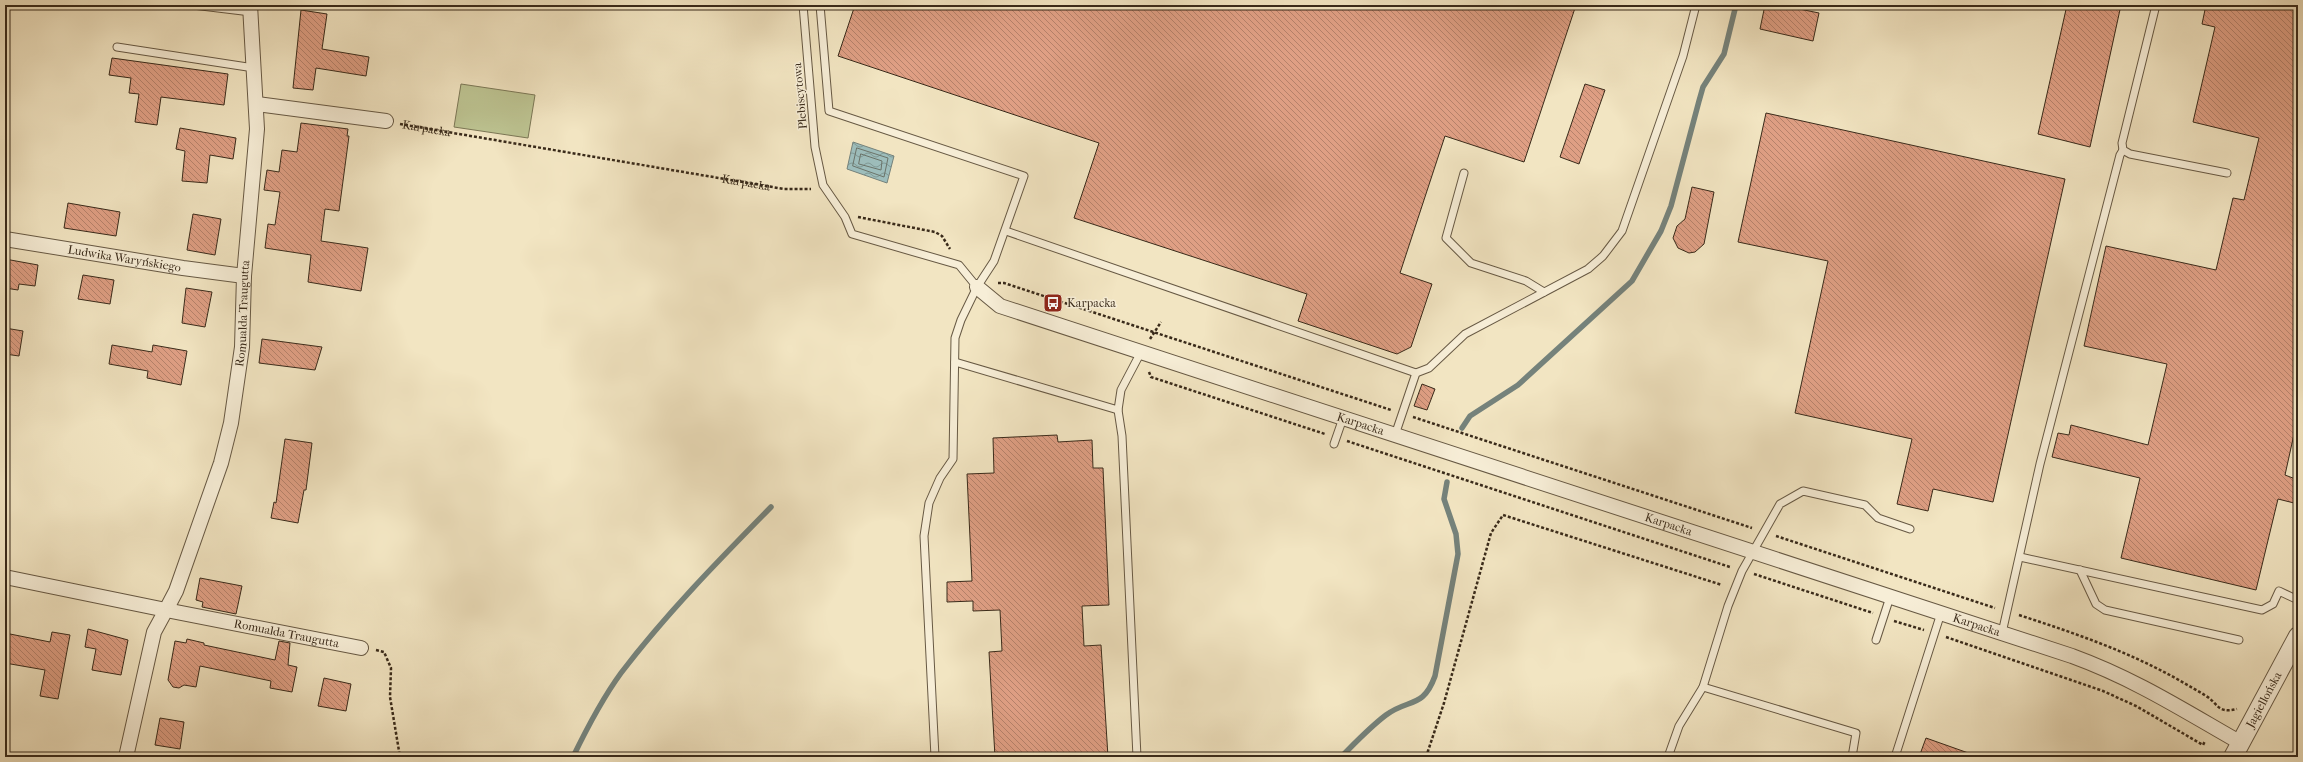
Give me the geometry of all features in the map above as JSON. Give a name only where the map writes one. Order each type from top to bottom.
[{"type":"street","name":"Romualda Traugutta","points":[[126,757],[154,632],[176,591],[221,463],[231,423],[242,347],[244,276],[256,161],[258,104],[254,68],[251,9]]},
{"type":"street","name":"Karpacka","points":[[258,104],[386,121]]},
{"type":"street","name":"Ludwika Waryńskiego","points":[[5,239],[183,268],[244,276]]},
{"type":"street","name":"Karpacka","points":[[977,287],[1000,306],[2079,659],[2127,677],[2237,750]]},
{"type":"street","name":"Romualda Traugutta","points":[[5,577],[361,648]]},
{"type":"street","name":"Jagiellońska","points":[[2237,750],[2298,636]]},
{"type":"lane","points":[[193,5],[251,9]]},
{"type":"lane","name":"Plebiscytowa","points":[[802,5],[815,147],[823,185]]},
{"type":"lane","points":[[820,5],[829,111],[1024,176],[994,262],[977,287],[961,320],[955,338],[953,459],[940,478],[929,503],[924,536],[935,757]]},
{"type":"lane","points":[[1006,231],[1416,373],[1429,368],[1465,334],[1588,269],[1603,256],[1622,231],[1683,56],[1696,5]]},
{"type":"lane","points":[[2002,633],[2042,456],[2120,155],[2123,150],[2122,143],[2156,5]]},
{"type":"lane","points":[[117,47],[254,68]]},
{"type":"lane","points":[[2123,150],[2130,154],[2226,173]]},
{"type":"lane","points":[[1464,173],[1446,238],[1471,263],[1526,281],[1544,292]]},
{"type":"lane","name":"Karpacka","points":[[823,185],[845,217],[852,234],[959,264],[977,287]]},
{"type":"lane","points":[[1137,757],[1122,436],[1118,410],[1121,390],[1141,352]]},
{"type":"lane","points":[[955,362],[1118,410]]},
{"type":"lane","points":[[1395,435],[1416,373]]},
{"type":"lane","points":[[1335,441],[1343,418]]},
{"type":"lane","points":[[1668,757],[1679,726],[1703,687],[1742,570],[1780,504],[1803,491],[1865,506],[1878,518],[1910,529]]},
{"type":"lane","points":[[2020,557],[2262,610],[2273,604],[2279,592],[2298,600]]},
{"type":"lane","points":[[2080,570],[2096,604],[2105,610],[2239,640]]},
{"type":"lane","points":[[1876,640],[1890,597]]},
{"type":"lane","points":[[1895,757],[1941,613]]},
{"type":"lane","points":[[1703,687],[1856,733],[1852,757]]},
{"type":"path","name":"Karpacka","points":[[386,121],[784,189],[809,190],[823,185]]},
{"type":"path","points":[[845,217],[859,217],[935,232],[942,236]]},
{"type":"path","points":[[977,287],[1004,283],[2089,639],[2146,663],[2208,697],[2215,706],[2224,709],[2236,710],[2249,700],[2265,700]]},
{"type":"path","points":[[1141,352],[1151,377],[1335,441],[1742,570],[2104,691],[2136,706],[2203,745]]},
{"type":"path","points":[[1426,757],[1444,703],[1491,533],[1503,515],[1708,582],[1735,588]]},
{"type":"path","points":[[361,648],[384,652],[391,668],[390,697],[400,757]]},
{"type":"green space","points":[[461,84],[535,95],[528,138],[454,127]]},
{"type":"water","points":[[853,142],[894,156],[887,183],[847,169]]},
{"type":"building","points":[[855,5],[1576,5],[1524,162],[1445,136],[1400,273],[1432,284],[1411,347],[1397,354],[1298,321],[1307,294],[1074,218],[1099,143],[838,56]]},
{"type":"building","points":[[1765,5],[1780,5],[1819,13],[1813,41],[1760,29]]},
{"type":"building","points":[[2067,5],[2121,5],[2090,147],[2038,134]]},
{"type":"building","points":[[2206,5],[2298,5],[2298,416],[2285,475],[2298,480],[2298,493],[2294,503],[2278,499],[2256,590],[2121,558],[2140,478],[2052,457],[2058,433],[2069,435],[2071,425],[2148,445],[2167,364],[2084,346],[2106,246],[2216,270],[2233,198],[2244,200],[2259,138],[2193,122],[2215,27],[2202,24]]},
{"type":"building","points":[[301,10],[327,14],[322,49],[369,57],[366,76],[316,68],[313,90],[293,88]]},
{"type":"building","points":[[112,58],[228,74],[224,105],[161,97],[157,125],[135,122],[139,94],[129,93],[131,78],[109,75]]},
{"type":"building","points":[[1585,84],[1605,90],[1579,164],[1560,157]]},
{"type":"building","points":[[1766,113],[2065,179],[1993,502],[1933,489],[1928,511],[1897,504],[1912,439],[1795,413],[1828,261],[1738,242]]},
{"type":"building","points":[[301,123],[348,129],[347,136],[349,136],[339,211],[325,209],[321,241],[368,248],[361,291],[308,282],[311,255],[265,248],[268,224],[275,225],[280,192],[264,190],[267,170],[279,172],[282,150],[297,152]]},
{"type":"building","points":[[180,128],[236,138],[233,159],[210,155],[207,183],[182,181],[185,151],[176,149]]},
{"type":"building","points":[[1692,187],[1714,192],[1704,244],[1695,252],[1689,253],[1678,248],[1673,238],[1677,226],[1685,219]]},
{"type":"building","points":[[68,203],[120,212],[116,236],[64,228]]},
{"type":"building","points":[[193,214],[221,219],[215,255],[187,250]]},
{"type":"building","points":[[5,259],[38,265],[35,286],[19,284],[18,290],[5,288]]},
{"type":"building","points":[[83,275],[114,280],[110,304],[78,299]]},
{"type":"building","points":[[186,288],[212,292],[205,327],[182,323]]},
{"type":"building","points":[[5,328],[23,331],[19,356],[5,354]]},
{"type":"building","points":[[262,339],[322,347],[315,370],[259,363]]},
{"type":"building","points":[[112,345],[152,352],[153,345],[187,351],[181,385],[147,378],[148,371],[109,364]]},
{"type":"building","points":[[1422,384],[1435,389],[1427,410],[1414,406]]},
{"type":"building","points":[[1057,435],[1058,442],[1092,440],[1093,468],[1103,468],[1109,605],[1082,606],[1084,646],[1101,645],[1108,757],[995,757],[989,652],[1002,651],[1000,610],[973,611],[973,601],[947,602],[947,582],[972,581],[967,474],[994,473],[993,438]]},
{"type":"building","points":[[285,439],[312,443],[306,490],[304,490],[298,523],[271,518],[274,502],[276,503]]},
{"type":"building","points":[[200,578],[242,586],[236,614],[202,607],[203,602],[196,600]]},
{"type":"building","points":[[88,629],[128,640],[121,675],[92,670],[96,649],[85,647]]},
{"type":"building","points":[[52,632],[70,635],[58,699],[40,696],[45,670],[5,663],[5,633],[50,642]]},
{"type":"building","points":[[187,639],[204,643],[204,645],[275,660],[279,641],[290,643],[288,665],[297,667],[292,692],[270,688],[271,681],[200,666],[196,687],[184,685],[179,688],[173,687],[168,680],[175,641],[186,643]]},
{"type":"building","points":[[324,678],[351,684],[346,711],[318,706]]},
{"type":"building","points":[[160,718],[184,722],[180,749],[155,745]]},
{"type":"building","points":[[1926,738],[1974,755],[1974,757],[1919,757]]},
{"type":"waterway","points":[[1462,428],[1470,416],[1518,385],[1632,281],[1661,231],[1671,206],[1703,87],[1724,54],[1736,5]]},
{"type":"waterway","points":[[1341,757],[1368,730],[1386,715],[1402,706],[1415,702],[1426,694],[1435,676],[1458,554],[1456,534],[1444,499],[1447,482]]},
{"type":"waterway","points":[[573,757],[607,693],[638,651],[693,588],[771,507]]},
{"type":"place","name":"Karpacka","points":[[1053,303]]}]
